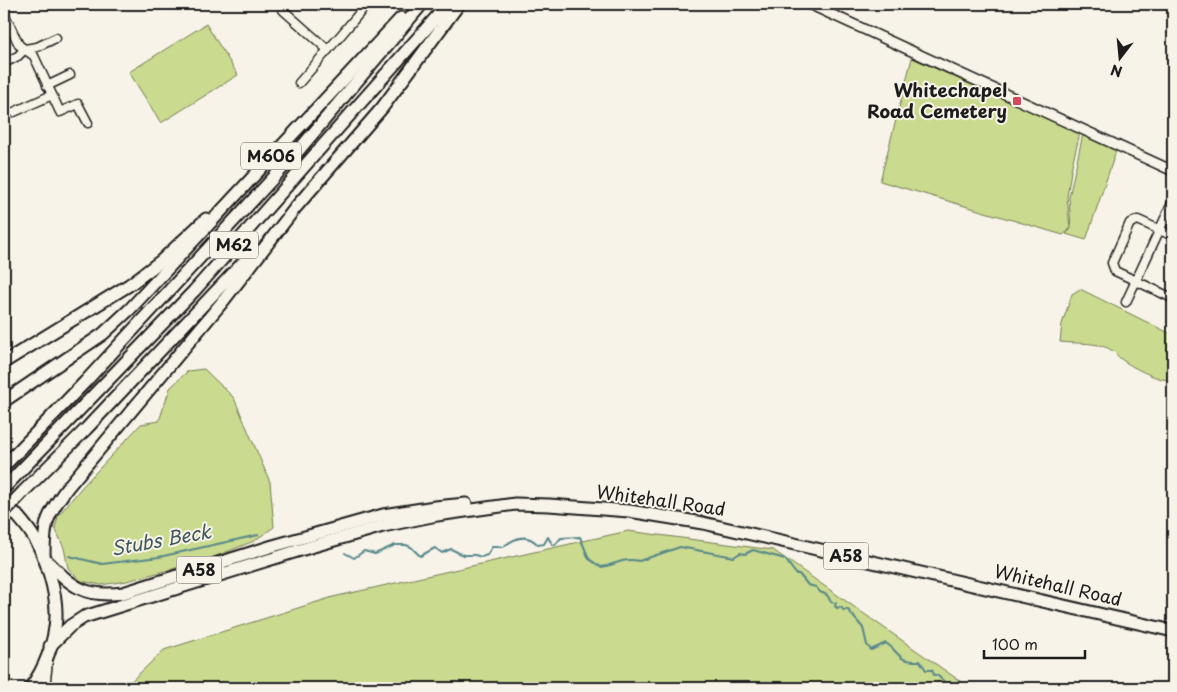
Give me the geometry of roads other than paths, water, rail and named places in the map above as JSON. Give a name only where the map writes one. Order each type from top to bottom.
[{"type":"highway","name":"M606","points":[[4,402],[103,334],[123,315],[208,227],[265,163],[414,4]]},
{"type":"highway","name":"M62","points":[[4,466],[85,382],[299,150],[422,4]]},
{"type":"highway","name":"M62","points":[[8,484],[194,291],[448,4]]},
{"type":"highway","name":"M606","points":[[4,512],[86,429],[296,207],[382,108],[459,4]]},
{"type":"highway","points":[[4,362],[130,284],[161,261],[265,163]]},
{"type":"highway","points":[[30,688],[41,671],[50,648],[55,626],[56,611],[44,558],[44,531],[48,516],[57,502],[224,300],[296,207]]},
{"type":"highway","points":[[4,501],[29,530],[44,558]]},
{"type":"highway","name":"A58","points":[[44,558],[66,580],[78,588],[91,593],[109,595],[137,590],[273,546],[383,515],[469,504],[515,504]]},
{"type":"highway","name":"Whitehall Road","points":[[50,648],[70,626],[84,617],[260,562],[383,526],[437,515],[515,504],[629,511],[704,523],[1173,631]]},
{"type":"main road","points":[[809,4],[1173,171]]},
{"type":"street","points":[[282,4],[282,10],[328,50]]},
{"type":"street","points":[[299,82],[367,4]]},
{"type":"street","points":[[4,13],[19,45],[34,56],[60,112],[78,104],[88,123]]},
{"type":"street","points":[[4,62],[18,56],[25,49],[37,47],[56,38]]},
{"type":"street","points":[[47,86],[70,75]]},
{"type":"street","points":[[14,112],[52,95]]},
{"type":"street","points":[[1126,302],[1173,201]]},
{"type":"street","points":[[1173,236],[1138,220],[1130,223],[1112,263],[1115,271],[1170,298],[1173,296]]},
{"type":"street","points":[[45,688],[50,648]]},
{"type":"waterway","name":"Stubs Beck","points":[[69,556],[102,564],[159,557],[258,535]]},
{"type":"waterway","name":"Stubs Beck","points":[[345,553],[354,558],[364,551],[375,554],[395,545],[406,545],[411,547],[420,556],[435,548],[442,553],[451,549],[463,555],[481,557],[487,555],[492,547],[503,547],[520,538],[529,539],[538,545],[544,544],[548,537],[552,544],[555,545],[561,538],[580,537],[589,559],[601,567],[624,561],[639,561],[680,547],[734,557],[740,553],[745,554],[753,550],[785,559],[796,574],[799,574],[808,585],[816,587],[820,592],[827,595],[831,602],[836,603],[835,606],[837,608],[841,607],[844,611],[848,610],[863,628],[867,645],[871,650],[886,643],[903,658],[920,661],[926,670],[932,670],[934,675],[937,675],[951,688]]},
{"type":"waterway","name":"Stubs Beck","points":[[955,688],[960,685],[963,688]]},
{"type":"place","name":"Whitechapel Road Cemetery","points":[[1017,101]]}]
